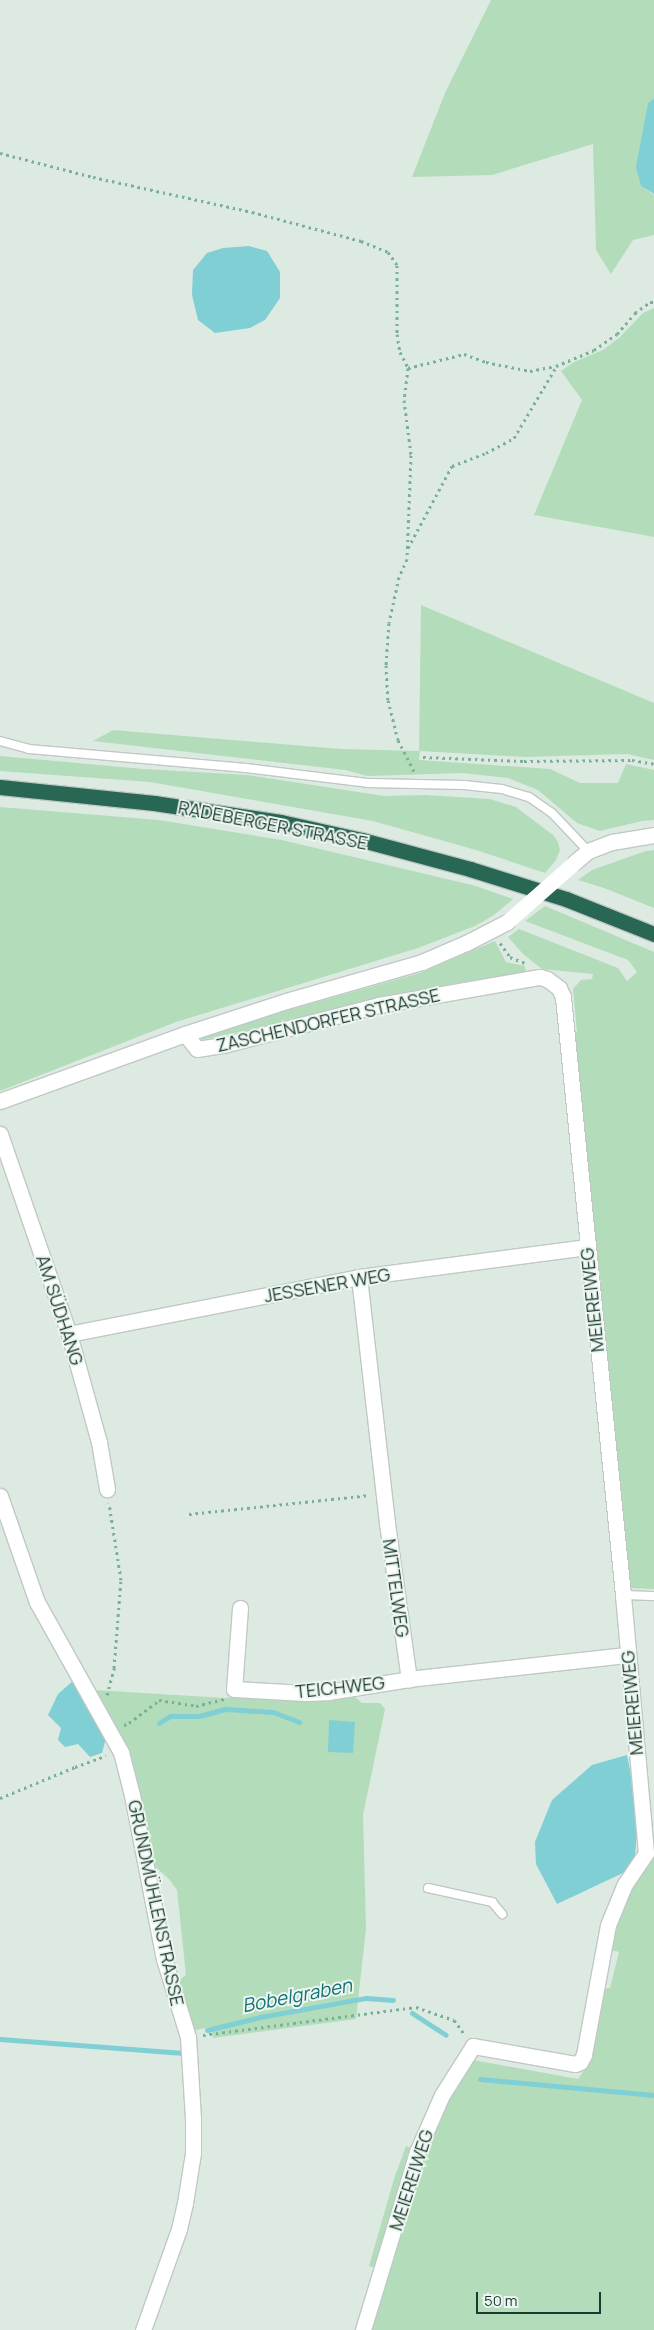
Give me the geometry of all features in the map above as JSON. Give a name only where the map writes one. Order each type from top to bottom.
[{"type":"highway","name":"RADEBERGER STRASSE","points":[[0,787],[154,802],[281,822],[362,840],[470,869],[566,899],[654,934]]},
{"type":"street","points":[[0,1102],[185,1034],[286,1001],[422,962],[507,922],[588,851],[612,842],[654,835]]},
{"type":"street","name":"ZASCHENDORFER STRASSE","points":[[185,1034],[197,1048],[227,1044],[379,1005],[531,978],[540,977],[552,983]]},
{"type":"street","name":"MEIEREIWEG","points":[[364,2330],[417,2152],[442,2096],[473,2046],[574,2064],[580,2062],[584,2055],[608,1924],[624,1886],[646,1853],[623,1595],[563,997],[559,988],[552,983]]},
{"type":"street","name":"AM SÜDHANG","points":[[0,1134],[69,1334],[99,1442],[107,1489]]},
{"type":"street","name":"JESSENER WEG","points":[[69,1334],[359,1278],[587,1247]]},
{"type":"street","name":"MITTELWEG","points":[[359,1278],[383,1493],[409,1679]]},
{"type":"street","name":"GRUNDMÜHLENSTRASSE","points":[[0,1496],[37,1602],[102,1715],[121,1752],[132,1795],[164,1959],[188,2037],[193,2118],[193,2153],[179,2228],[143,2330]]},
{"type":"street","points":[[234,1690],[240,1608]]},
{"type":"street","points":[[409,1679],[628,1655]]},
{"type":"street","name":"TEICHWEG","points":[[234,1690],[306,1693],[409,1679]]},
{"type":"lane","points":[[0,741],[29,749],[246,768],[369,783],[474,786],[502,790],[529,797],[552,813],[588,851]]},
{"type":"lane","points":[[623,1595],[654,1596]]},
{"type":"lane","points":[[428,1888],[492,1902],[502,1914]]},
{"type":"path","points":[[0,154],[93,178],[252,212],[361,240],[388,252],[397,265],[397,334],[400,352],[408,368],[404,400],[411,455],[407,548],[390,623],[386,664],[388,700],[398,740],[411,767],[424,785]]},
{"type":"path","points":[[408,368],[464,354],[486,362],[530,371],[556,366],[594,350],[617,334],[635,313],[650,302],[654,302]]},
{"type":"path","points":[[407,548],[452,466],[486,453],[514,438],[556,366]]},
{"type":"path","points":[[423,757],[524,761],[632,760],[654,764]]},
{"type":"path","points":[[492,930],[510,957],[526,962]]},
{"type":"path","points":[[102,1715],[114,1668],[121,1580],[107,1489]]},
{"type":"path","points":[[189,1514],[383,1493]]},
{"type":"path","points":[[109,1728],[130,1723],[159,1700],[196,1706],[225,1700],[234,1690]]},
{"type":"path","points":[[0,1798],[75,1767],[121,1752]]},
{"type":"path","points":[[188,2037],[416,2007],[454,2020],[473,2046]]},
{"type":"green space","points":[[491,0],[654,0],[654,98],[648,103],[641,186],[654,195],[654,235],[633,240],[611,274],[596,250],[593,144],[492,175],[412,177],[445,93]]},
{"type":"green space","points":[[654,308],[654,537],[534,515],[582,400],[561,371],[574,362],[603,350],[620,337],[643,313]]},
{"type":"green space","points":[[421,605],[654,703],[654,760],[627,754],[525,757],[420,751],[419,760],[550,769],[580,783],[618,783],[626,764],[654,770],[654,820],[600,831],[577,823],[538,790],[508,778],[462,773],[368,776],[345,770],[93,741],[113,730],[341,749],[419,751]]},
{"type":"green space","points":[[0,756],[143,769],[248,775],[384,796],[425,795],[490,799],[516,807],[553,835],[558,842],[560,850],[556,860],[545,873],[476,850],[373,821],[150,782],[0,771]]},
{"type":"green space","points":[[0,807],[159,820],[282,840],[476,886],[513,899],[494,915],[475,926],[418,948],[176,1022],[0,1091]]},
{"type":"green space","points":[[654,850],[654,908],[578,880],[592,870],[646,851]]},
{"type":"green space","points":[[545,906],[654,952],[654,1589],[630,1588],[571,1034],[577,1032],[573,989],[581,980],[592,979],[593,974],[542,969],[523,954],[508,937],[519,929],[618,968],[627,981],[637,972],[628,960],[525,921]]},
{"type":"green space","points":[[495,941],[506,962],[525,966],[526,972],[201,1040],[199,1035],[420,973]]},
{"type":"green space","points":[[95,1690],[225,1698],[238,1696],[317,1700],[354,1696],[362,1703],[380,1703],[385,1709],[363,1815],[366,1928],[356,2019],[213,2038],[211,2027],[195,2030],[178,1981],[186,1975],[177,1890],[169,1879],[150,1862],[131,1760],[120,1734]]},
{"type":"green space","points":[[654,1856],[654,2330],[370,2330],[422,2154],[448,2097],[473,2060],[578,2079],[587,2066],[601,1989],[610,1988],[619,1952],[608,1949],[613,1926],[630,1887]]},
{"type":"green space","points":[[406,2146],[412,2149],[376,2268],[369,2266],[394,2179]]},
{"type":"water","points":[[654,98],[654,194],[641,186],[636,167],[648,103]]},
{"type":"water","points":[[249,246],[267,251],[280,272],[280,298],[265,320],[250,328],[215,333],[198,320],[192,295],[193,270],[207,253],[223,248]]},
{"type":"water","points":[[74,1680],[106,1738],[102,1753],[90,1757],[78,1744],[65,1747],[58,1740],[61,1728],[48,1715],[58,1694]]},
{"type":"water","points":[[329,1720],[355,1722],[353,1753],[328,1752]]},
{"type":"water","points":[[627,1755],[637,1832],[635,1856],[625,1872],[557,1904],[536,1864],[535,1842],[552,1800],[592,1765]]},
{"type":"waterway","points":[[159,1723],[170,1716],[199,1716],[226,1709],[273,1712],[299,1722]]},
{"type":"waterway","name":"Bobelgraben","points":[[207,2030],[260,2017],[366,1998],[393,2000]]},
{"type":"waterway","name":"Bobelgraben","points":[[412,2013],[446,2035]]},
{"type":"waterway","name":"Bobelgraben","points":[[0,2039],[183,2053]]},
{"type":"waterway","name":"Bobelgraben","points":[[480,2079],[654,2095]]}]
